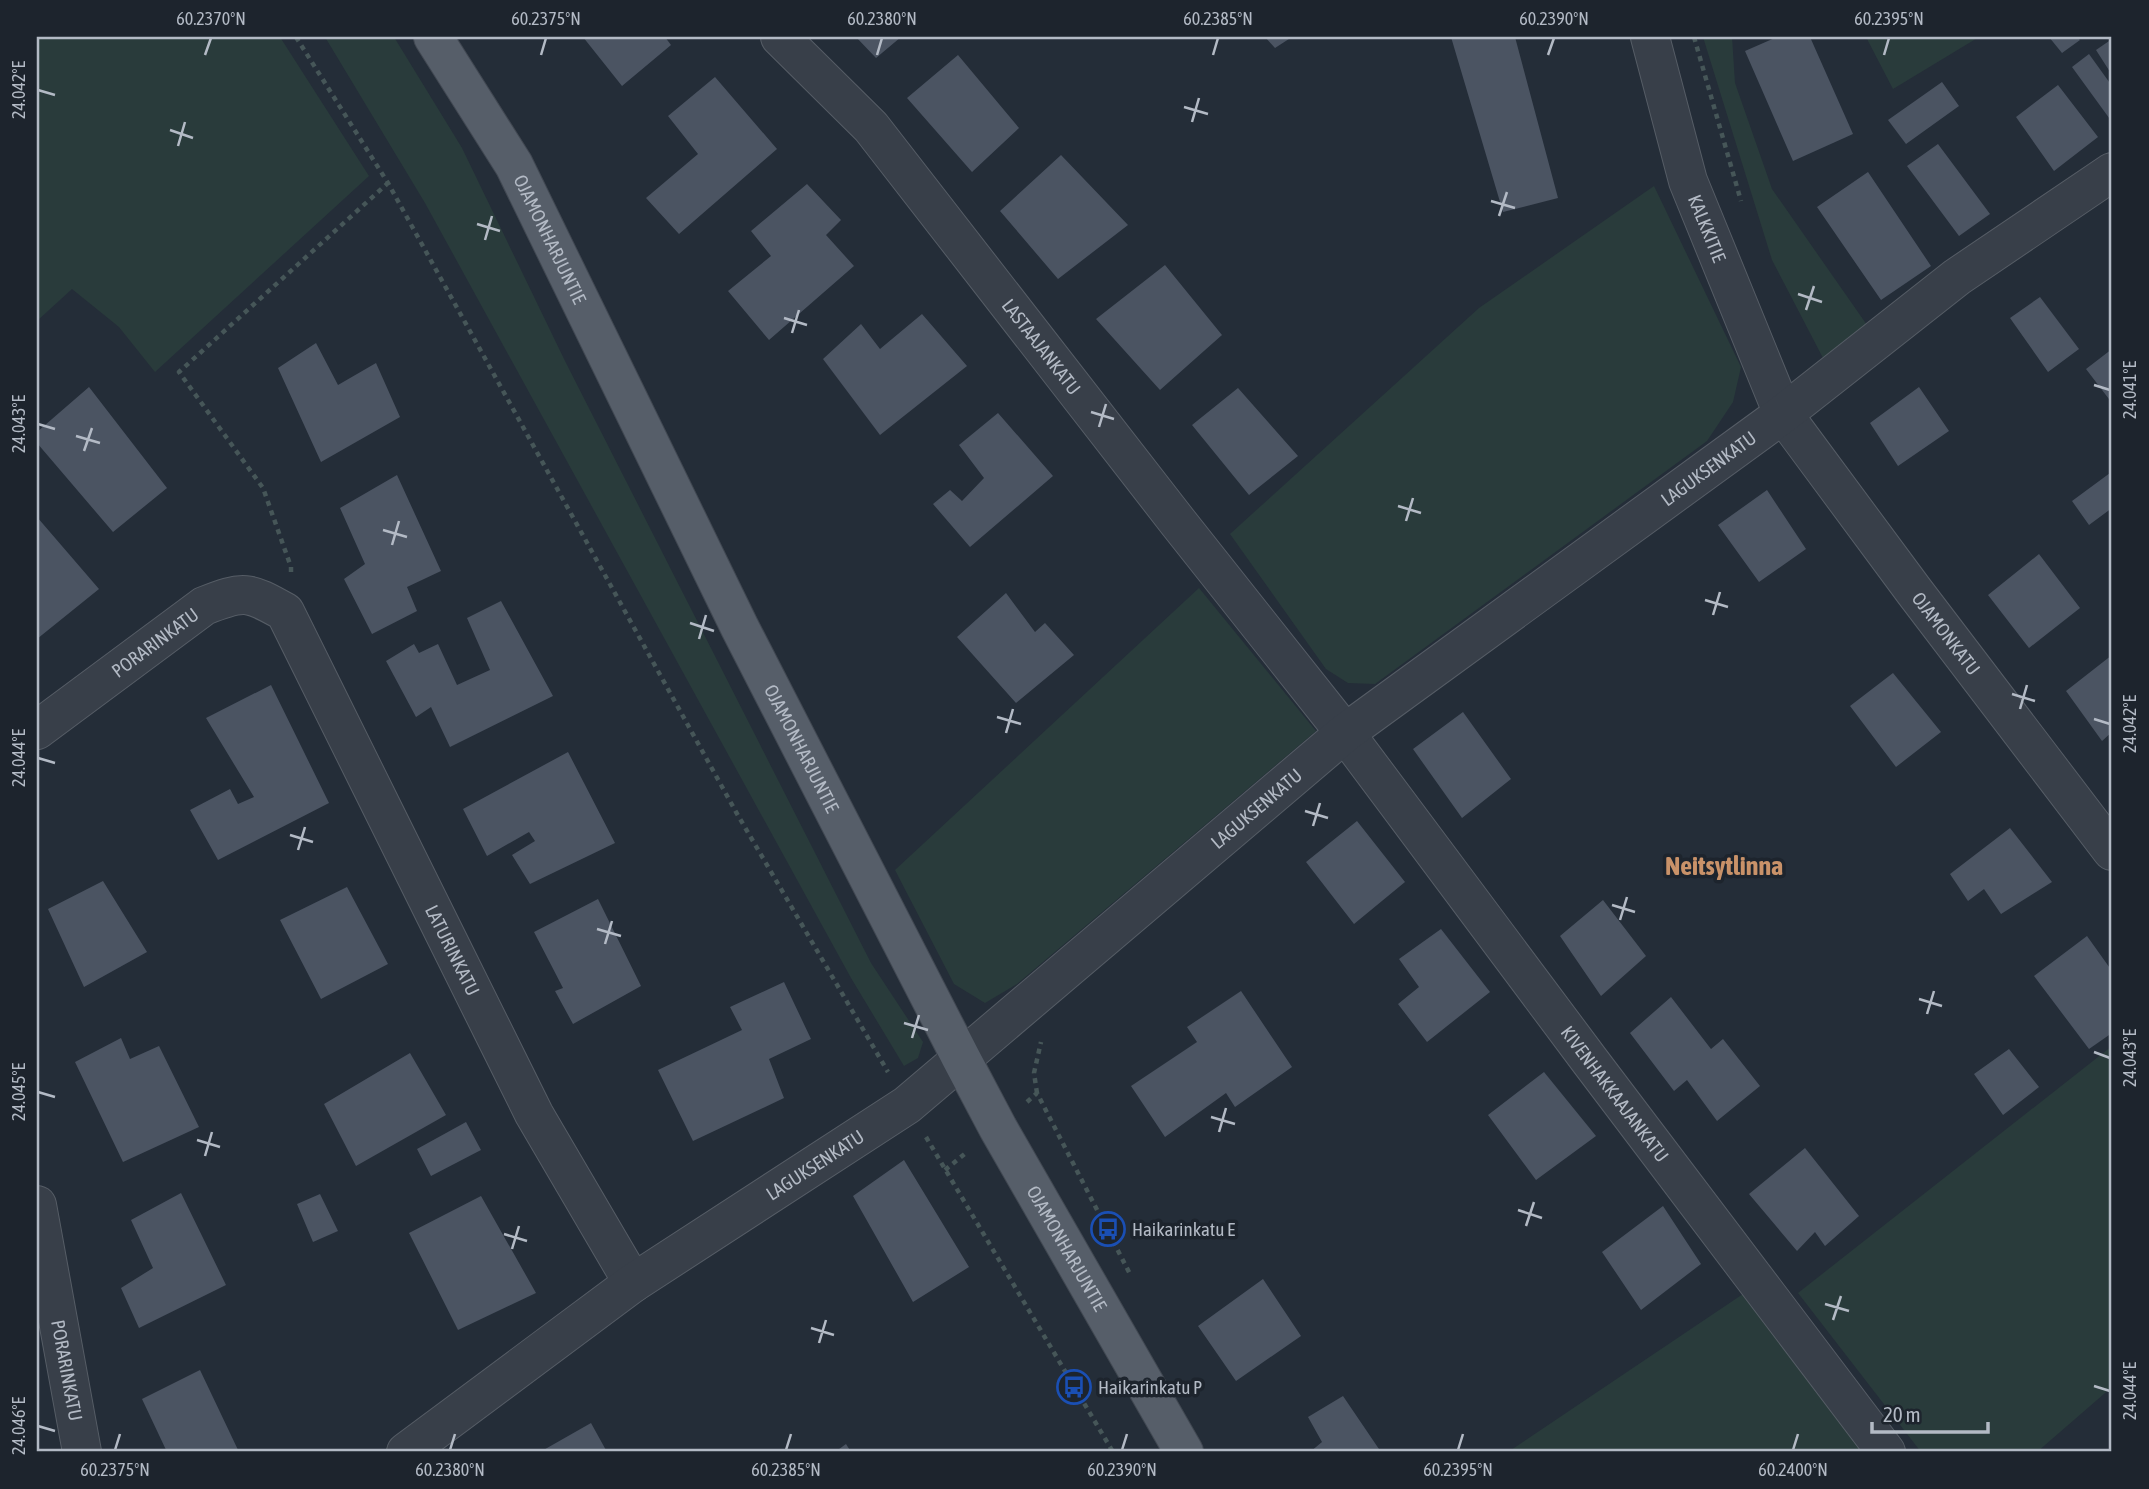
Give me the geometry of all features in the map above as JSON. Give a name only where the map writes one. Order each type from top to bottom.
[{"type":"main road","name":"OJAMONHARJUNTIE","points":[[433,37],[514,165],[740,628],[998,1128],[1184,1452]]},
{"type":"street","name":"LASTAAJANKATU","points":[[780,37],[871,127],[1177,522],[1345,733]]},
{"type":"street","name":"KALKKITIE","points":[[1650,37],[1688,181],[1783,414]]},
{"type":"street","name":"LAGUKSENKATU","points":[[406,1452],[633,1283],[907,1105],[1345,733],[1783,414],[1957,277],[2112,172]]},
{"type":"street","name":"OJAMONKATU","points":[[1783,414],[2112,851]]},
{"type":"street","name":"PORARINKATU","points":[[37,730],[204,606],[230,595],[255,595],[285,612]]},
{"type":"street","name":"LATURINKATU","points":[[285,612],[534,1114],[633,1283]]},
{"type":"street","name":"KIVENHAKKAAJANKATU","points":[[1345,733],[1886,1452]]},
{"type":"street","name":"PORARINKATU","points":[[37,1205],[82,1452]]},
{"type":"path","points":[[296,37],[388,183],[729,800],[1113,1452]]},
{"type":"path","points":[[1694,37],[1742,204]]},
{"type":"path","points":[[285,612],[291,567],[263,488],[179,372],[388,183]]},
{"type":"shaded area","points":[[37,37],[280,37],[369,176],[155,372],[119,327],[72,289],[37,321]]},
{"type":"shaded area","points":[[325,37],[394,37],[462,148],[565,361],[871,963],[923,1042],[918,1058],[904,1066],[851,978],[425,203]]},
{"type":"shaded area","points":[[1703,37],[1732,37],[1735,83],[1772,189],[1867,325],[1823,358],[1772,260]]},
{"type":"shaded area","points":[[1866,37],[1979,37],[1893,89]]},
{"type":"shaded area","points":[[1654,186],[1741,367],[1733,402],[1707,441],[1375,684],[1348,683],[1326,669],[1230,534],[1479,308]]},
{"type":"shaded area","points":[[1199,588],[1316,731],[1017,984],[985,1003],[954,984],[895,870]]},
{"type":"shaded area","points":[[2112,1046],[2112,1387],[2037,1452],[1921,1452],[1798,1293]]},
{"type":"shaded area","points":[[1743,1294],[1863,1452],[1508,1452]]},
{"type":"building","points":[[583,37],[665,37],[671,45],[622,86]]},
{"type":"building","points":[[856,37],[901,37],[876,58]]},
{"type":"building","points":[[1265,37],[1292,37],[1275,48]]},
{"type":"building","points":[[1451,37],[1515,37],[1558,198],[1503,212]]},
{"type":"building","points":[[1777,37],[1810,37],[1853,134],[1793,161],[1745,51]]},
{"type":"building","points":[[2049,37],[2077,37],[2080,40],[2062,53]]},
{"type":"building","points":[[2112,39],[2112,75],[2096,50]]},
{"type":"building","points":[[2089,54],[2112,86],[2112,122],[2072,67]]},
{"type":"building","points":[[958,55],[1019,128],[972,172],[907,98]]},
{"type":"building","points":[[715,77],[777,149],[679,234],[646,198],[698,154],[668,116]]},
{"type":"building","points":[[1942,82],[1959,106],[1906,144],[1888,120]]},
{"type":"building","points":[[2058,85],[2098,137],[2054,171],[2016,117]]},
{"type":"building","points":[[1938,144],[1990,214],[1959,236],[1907,166]]},
{"type":"building","points":[[1061,155],[1128,225],[1058,279],[1000,211]]},
{"type":"building","points":[[1868,172],[1931,266],[1881,300],[1817,207]]},
{"type":"building","points":[[807,184],[841,220],[826,235],[854,266],[769,340],[728,291],[771,256],[751,231]]},
{"type":"building","points":[[1165,265],[1222,335],[1160,390],[1096,319]]},
{"type":"building","points":[[2040,297],[2079,349],[2048,372],[2010,318]]},
{"type":"building","points":[[922,314],[967,366],[880,435],[823,359],[861,324],[880,349]]},
{"type":"building","points":[[316,343],[338,385],[376,363],[400,417],[321,462],[278,368]]},
{"type":"building","points":[[2112,349],[2112,403],[2086,369]]},
{"type":"building","points":[[89,387],[167,488],[113,532],[37,443],[37,432]]},
{"type":"building","points":[[1919,387],[1949,431],[1898,466],[1870,423]]},
{"type":"building","points":[[1238,388],[1298,456],[1249,495],[1192,425]]},
{"type":"building","points":[[998,413],[1053,476],[970,547],[933,504],[950,490],[962,501],[984,478],[959,445]]},
{"type":"building","points":[[2110,473],[2112,508],[2089,525],[2072,501]]},
{"type":"building","points":[[397,475],[441,571],[407,587],[417,611],[372,634],[344,579],[365,564],[340,508]]},
{"type":"building","points":[[1767,490],[1806,549],[1759,582],[1718,525]]},
{"type":"building","points":[[37,517],[99,589],[37,639]]},
{"type":"building","points":[[2039,554],[2080,608],[2029,648],[1988,595]]},
{"type":"building","points":[[1006,593],[1035,632],[1045,623],[1074,655],[1016,703],[957,637]]},
{"type":"building","points":[[501,601],[553,696],[450,747],[431,707],[416,717],[386,661],[414,644],[419,653],[438,644],[457,685],[490,670],[467,618]]},
{"type":"building","points":[[2112,655],[2112,732],[2102,741],[2066,691]]},
{"type":"building","points":[[1893,673],[1941,732],[1896,767],[1850,706]]},
{"type":"building","points":[[271,685],[329,803],[218,860],[190,810],[230,789],[238,804],[254,797],[206,718]]},
{"type":"building","points":[[1463,712],[1511,779],[1462,818],[1413,749]]},
{"type":"building","points":[[568,752],[615,843],[530,884],[512,855],[535,841],[529,832],[487,856],[463,809]]},
{"type":"building","points":[[1357,821],[1405,882],[1354,924],[1306,862]]},
{"type":"building","points":[[2010,828],[2052,882],[2001,914],[1984,889],[1968,901],[1950,874]]},
{"type":"building","points":[[103,881],[147,952],[84,987],[48,909]]},
{"type":"building","points":[[347,887],[388,964],[321,999],[280,920]]},
{"type":"building","points":[[598,899],[641,986],[573,1024],[555,991],[563,988],[534,932]]},
{"type":"building","points":[[1603,900],[1646,956],[1601,996],[1560,936]]},
{"type":"building","points":[[1441,929],[1490,992],[1427,1042],[1398,1004],[1419,987],[1399,959]]},
{"type":"building","points":[[2087,936],[2112,971],[2112,1033],[2089,1049],[2034,976]]},
{"type":"building","points":[[784,982],[811,1039],[769,1059],[784,1098],[693,1141],[658,1070],[742,1030],[730,1007]]},
{"type":"building","points":[[1241,991],[1292,1067],[1235,1107],[1226,1093],[1165,1137],[1131,1086],[1197,1042],[1187,1027]]},
{"type":"building","points":[[1671,997],[1711,1049],[1723,1039],[1760,1086],[1717,1121],[1687,1080],[1674,1091],[1630,1033]]},
{"type":"building","points":[[121,1038],[130,1059],[159,1046],[199,1127],[123,1162],[75,1062]]},
{"type":"building","points":[[2009,1049],[2039,1087],[2003,1115],[1974,1074]]},
{"type":"building","points":[[410,1053],[446,1115],[356,1166],[324,1104]]},
{"type":"building","points":[[1544,1072],[1596,1136],[1536,1180],[1488,1115]]},
{"type":"building","points":[[466,1122],[481,1150],[431,1176],[417,1149]]},
{"type":"building","points":[[1805,1148],[1859,1216],[1825,1246],[1815,1232],[1797,1251],[1749,1194]]},
{"type":"building","points":[[904,1160],[969,1267],[913,1302],[853,1196]]},
{"type":"building","points":[[181,1193],[226,1285],[139,1328],[121,1288],[153,1268],[131,1220]]},
{"type":"building","points":[[320,1194],[338,1231],[313,1242],[297,1204]]},
{"type":"building","points":[[481,1196],[536,1293],[458,1330],[409,1233]]},
{"type":"building","points":[[1663,1206],[1701,1264],[1641,1310],[1602,1252]]},
{"type":"building","points":[[1263,1279],[1301,1336],[1236,1381],[1198,1326]]},
{"type":"building","points":[[200,1370],[239,1452],[167,1452],[142,1399]]},
{"type":"building","points":[[1343,1396],[1381,1452],[1310,1452],[1322,1442],[1308,1417]]},
{"type":"building","points":[[591,1423],[607,1452],[540,1452]]},
{"type":"building","points":[[846,1444],[851,1452],[835,1452]]},
{"type":"place","name":"Haikarinkatu E","points":[[1108,1229]]},
{"type":"place","name":"Haikarinkatu P","points":[[1074,1387]]},
{"type":"district","name":"Neitsytlinna","points":[[1724,866]]}]
